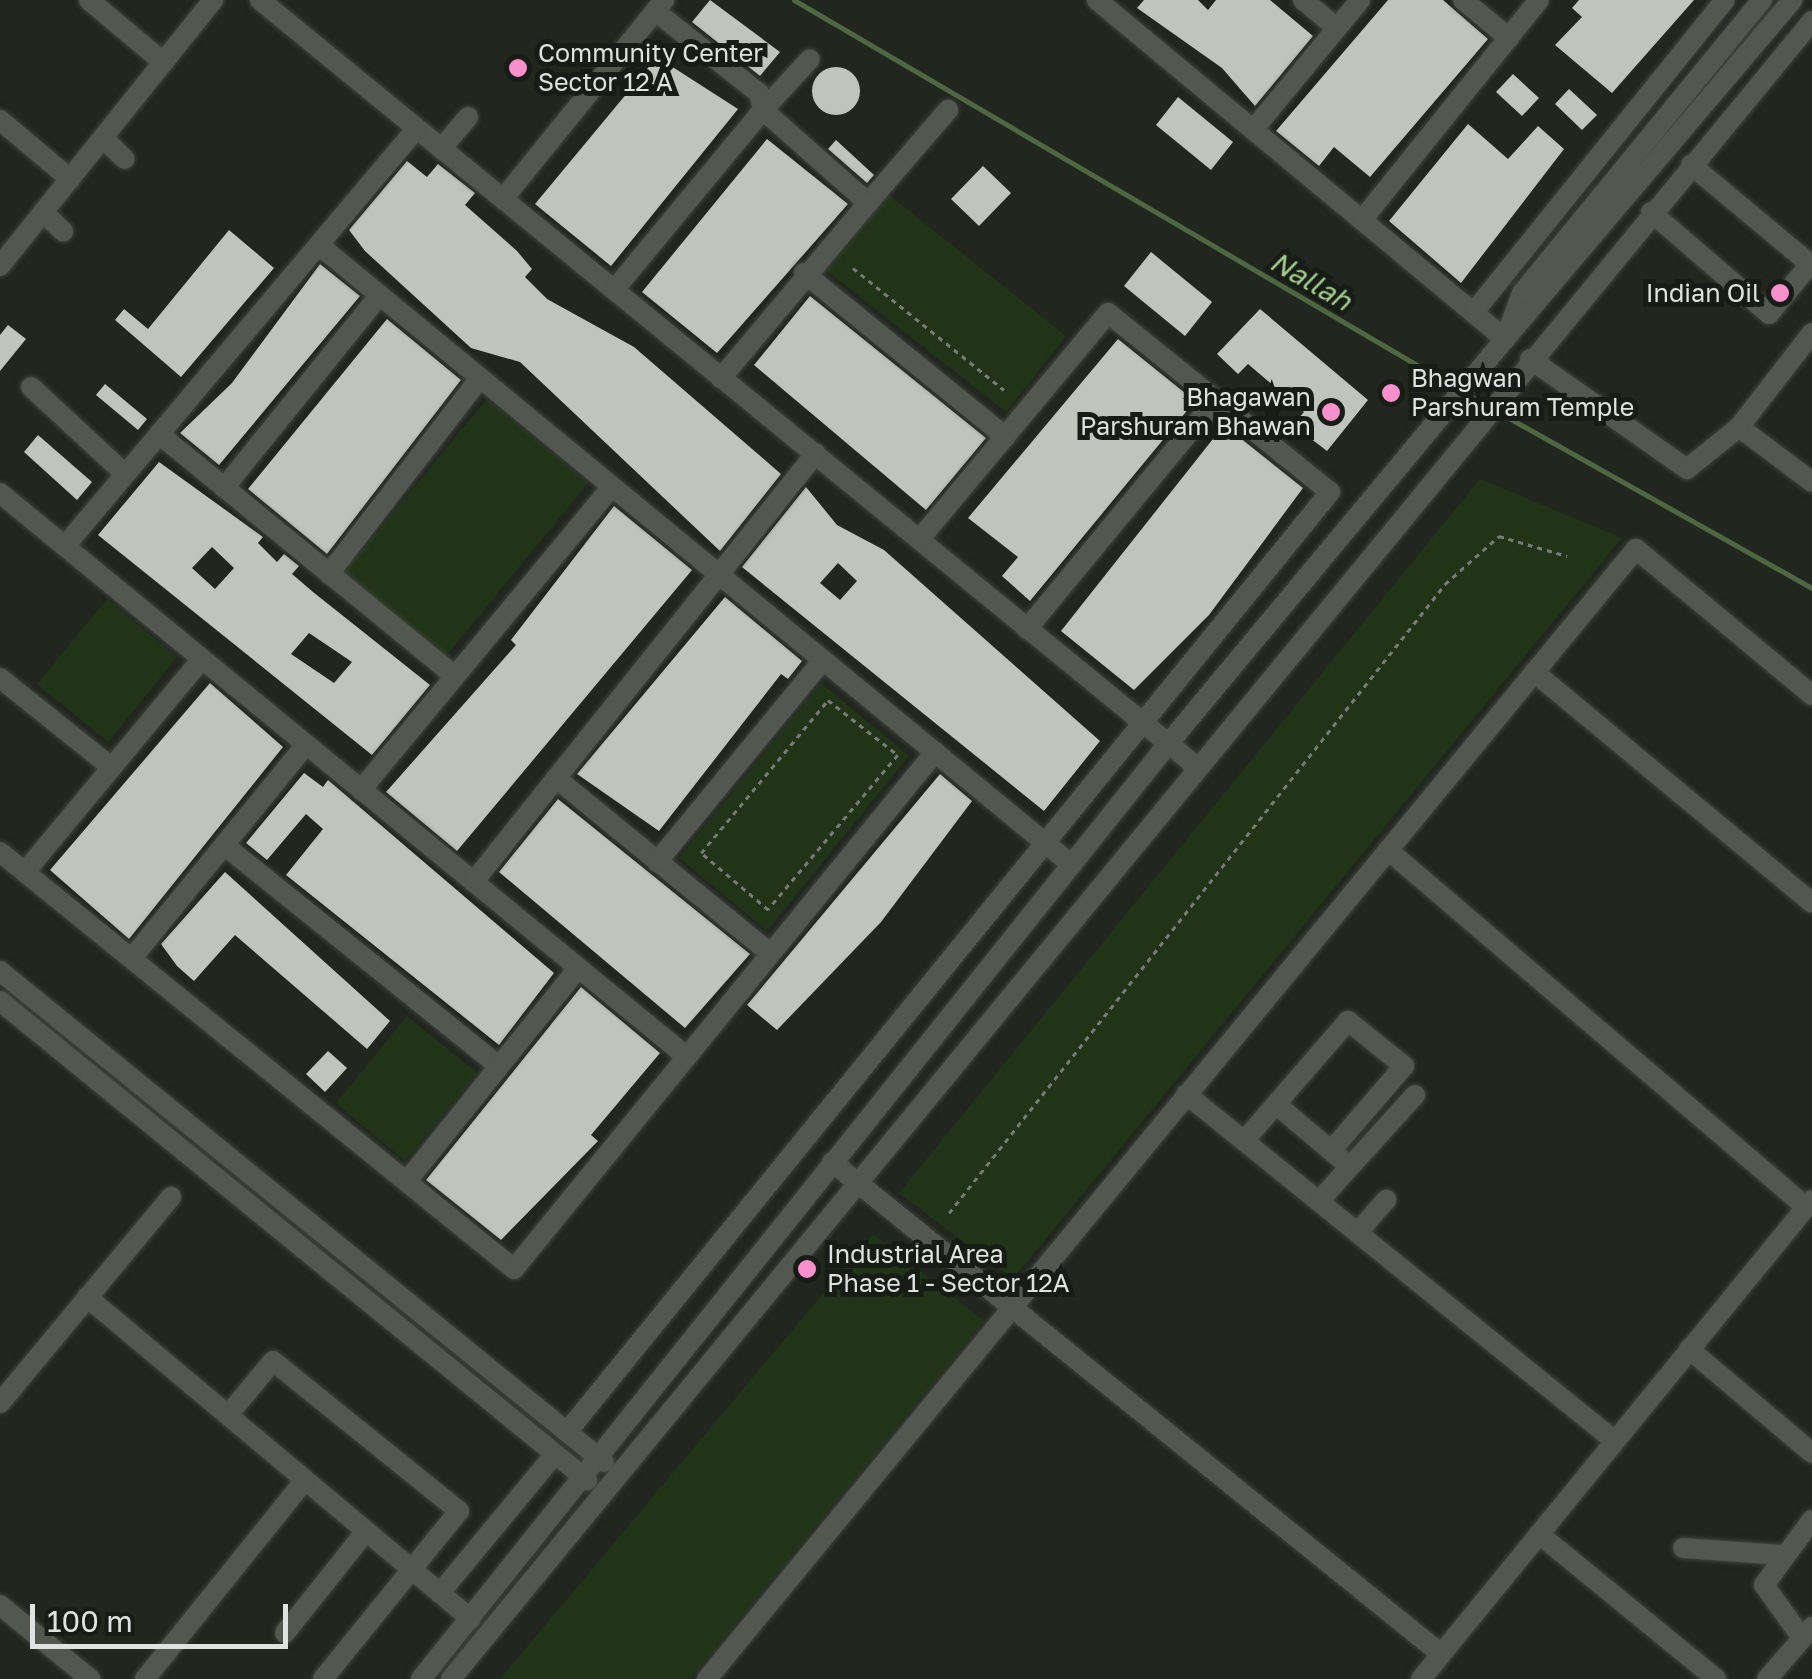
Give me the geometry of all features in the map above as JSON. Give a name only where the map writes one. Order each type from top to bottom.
[{"type":"street","points":[[89,0],[163,62]]},
{"type":"street","points":[[0,266],[213,0]]},
{"type":"street","points":[[260,0],[1196,766]]},
{"type":"street","points":[[1097,0],[1474,312],[1499,346]]},
{"type":"street","points":[[1303,0],[1337,28]]},
{"type":"street","points":[[1254,130],[1360,0]]},
{"type":"street","points":[[1463,0],[1509,38]]},
{"type":"street","points":[[1362,220],[1540,0]]},
{"type":"street","points":[[1474,312],[1724,0]]},
{"type":"street","points":[[1499,346],[1522,293],[1762,0]]},
{"type":"street","points":[[421,1679],[580,1475],[1168,744],[1792,0]]},
{"type":"street","points":[[503,199],[660,5],[758,93],[762,110],[868,203]]},
{"type":"street","points":[[452,1679],[1196,766],[1812,21]]},
{"type":"street","points":[[614,290],[762,110],[810,59]]},
{"type":"street","points":[[721,378],[804,273],[948,110]]},
{"type":"street","points":[[442,149],[468,117]]},
{"type":"street","points":[[0,120],[70,179]]},
{"type":"street","points":[[64,546],[416,128]]},
{"type":"street","points":[[103,138],[125,159]]},
{"type":"street","points":[[1651,212],[1769,314],[1810,264],[1691,165]]},
{"type":"street","points":[[43,212],[62,231]]},
{"type":"street","points":[[320,246],[1072,865]]},
{"type":"street","points":[[804,273],[1006,437]]},
{"type":"street","points":[[224,488],[380,295]]},
{"type":"street","points":[[568,1432],[1139,720],[1330,492],[1108,313],[919,540]]},
{"type":"street","points":[[1523,368],[1687,470],[1739,427],[1812,333]]},
{"type":"street","points":[[330,574],[480,378]]},
{"type":"street","points":[[31,387],[125,474]]},
{"type":"street","points":[[1028,629],[1216,400]]},
{"type":"street","points":[[1739,427],[1812,482]]},
{"type":"street","points":[[159,434],[455,676]]},
{"type":"street","points":[[474,880],[816,453]]},
{"type":"street","points":[[362,790],[612,487]]},
{"type":"street","points":[[2,500],[64,546],[686,1056]]},
{"type":"street","points":[[707,1679],[1636,549],[1812,695]]},
{"type":"street","points":[[25,872],[202,659]]},
{"type":"street","points":[[657,862],[823,660]]},
{"type":"street","points":[[1534,672],[1812,903]]},
{"type":"street","points":[[0,678],[111,768]]},
{"type":"street","points":[[132,958],[306,745]]},
{"type":"street","points":[[0,852],[514,1269],[934,752]]},
{"type":"street","points":[[556,778],[770,953]]},
{"type":"street","points":[[224,845],[499,1066]]},
{"type":"street","points":[[1388,850],[1809,1203],[1421,1679]]},
{"type":"street","points":[[407,1182],[578,968]]},
{"type":"street","points":[[0,972],[619,1474]]},
{"type":"street","points":[[0,1001],[604,1493]]},
{"type":"street","points":[[1244,1141],[1348,1021],[1404,1066],[1331,1151]]},
{"type":"street","points":[[1186,1094],[1615,1441]]},
{"type":"street","points":[[1318,1201],[1415,1095]]},
{"type":"street","points":[[1277,1105],[1351,1168]]},
{"type":"street","points":[[1358,1121],[1377,1138]]},
{"type":"street","points":[[832,1162],[1442,1654]]},
{"type":"street","points":[[0,1403],[171,1196]]},
{"type":"street","points":[[1358,1232],[1386,1200]]},
{"type":"street","points":[[88,1298],[471,1619]]},
{"type":"street","points":[[1689,1349],[1812,1453]]},
{"type":"street","points":[[228,1415],[274,1361],[459,1511],[322,1679]]},
{"type":"street","points":[[440,1593],[555,1454]]},
{"type":"street","points":[[145,1679],[305,1480]]},
{"type":"street","points":[[1767,1679],[1807,1632],[1764,1585],[1782,1555],[1812,1520]]},
{"type":"street","points":[[285,1633],[366,1531]]},
{"type":"street","points":[[1539,1534],[1716,1679]]},
{"type":"street","points":[[1683,1548],[1782,1555]]},
{"type":"street","points":[[0,1605],[90,1679]]},
{"type":"path","points":[[853,268],[1004,390]]},
{"type":"path","points":[[949,1213],[1445,584],[1499,536],[1567,556]]},
{"type":"path","points":[[828,700],[898,756],[768,910],[701,854],[828,700]]},
{"type":"green space","points":[[888,194],[1066,336],[1006,412],[827,271]]},
{"type":"green space","points":[[487,399],[588,483],[446,656],[344,572]]},
{"type":"green space","points":[[1480,479],[1622,538],[1013,1279],[899,1193]]},
{"type":"green space","points":[[107,599],[177,657],[108,742],[37,684]]},
{"type":"green space","points":[[821,683],[909,756],[767,931],[679,858]]},
{"type":"green space","points":[[407,1016],[477,1073],[405,1161],[336,1103]]},
{"type":"green space","points":[[873,1234],[984,1321],[690,1679],[500,1679]]},
{"type":"building","points":[[710,0],[780,52],[760,76],[692,22]]},
{"type":"building","points":[[1144,0],[1198,0],[1208,10],[1216,0],[1270,0],[1313,36],[1255,106],[1222,68],[1137,8]]},
{"type":"building","points":[[1388,0],[1443,0],[1488,39],[1370,177],[1334,147],[1319,166],[1276,131]]},
{"type":"building","points":[[1579,0],[1694,0],[1612,93],[1555,45],[1582,17],[1572,8]]},
{"type":"building","points":[[657,57],[738,109],[611,266],[535,204]]},
{"type":"building","points":[[836,67],[853,74],[860,91],[853,108],[836,115],[819,108],[812,91],[819,74]]},
{"type":"building","points":[[1513,74],[1539,98],[1522,116],[1496,92]]},
{"type":"building","points":[[1569,89],[1597,115],[1582,130],[1555,104]]},
{"type":"building","points":[[1178,97],[1233,142],[1211,170],[1156,125]]},
{"type":"building","points":[[1468,124],[1508,159],[1538,126],[1564,149],[1461,283],[1389,221]]},
{"type":"building","points":[[767,139],[848,204],[717,353],[642,292]]},
{"type":"building","points":[[836,140],[874,175],[867,183],[828,149]]},
{"type":"building","points":[[407,161],[427,177],[438,164],[475,193],[465,205],[517,251],[532,269],[525,277],[547,299],[634,347],[781,474],[720,551],[520,362],[471,348],[365,251],[349,230]]},
{"type":"building","points":[[983,166],[1011,193],[979,226],[951,199]]},
{"type":"building","points":[[229,230],[274,268],[181,377],[115,320],[124,309],[148,329]]},
{"type":"building","points":[[1151,252],[1212,302],[1185,336],[1124,286]]},
{"type":"building","points":[[320,264],[360,296],[219,465],[180,433],[232,383]]},
{"type":"building","points":[[810,296],[986,438],[926,510],[754,365]]},
{"type":"building","points":[[1260,309],[1368,400],[1327,451],[1293,425],[1304,412],[1248,364],[1238,374],[1217,354]]},
{"type":"building","points":[[387,319],[461,380],[327,554],[248,489]]},
{"type":"building","points":[[8,325],[26,339],[0,371],[0,335]]},
{"type":"building","points":[[1118,339],[1195,401],[1030,601],[1002,576],[1018,557],[968,518]]},
{"type":"building","points":[[105,384],[147,419],[138,430],[96,395]]},
{"type":"building","points":[[1224,425],[1303,488],[1209,615],[1134,690],[1061,631]]},
{"type":"building","points":[[38,435],[92,482],[77,500],[24,452]]},
{"type":"building","points":[[159,462],[263,537],[258,543],[277,562],[284,554],[299,566],[292,574],[430,685],[372,755],[98,535]],"holes":[[[212,547],[234,568],[215,589],[192,568]],[[309,633],[352,662],[334,683],[291,654]]]},
{"type":"building","points":[[806,487],[837,525],[884,550],[1100,741],[1044,811],[742,567]],"holes":[[[838,563],[857,581],[840,600],[820,583]]]},
{"type":"building","points":[[614,506],[692,570],[457,851],[386,792],[516,645],[511,640]]},
{"type":"building","points":[[725,597],[802,661],[788,679],[781,674],[659,831],[577,774]]},
{"type":"building","points":[[210,683],[283,747],[129,939],[50,870]]},
{"type":"building","points":[[304,773],[323,787],[328,780],[554,973],[499,1045],[286,875],[323,829],[306,814],[267,860],[246,843]]},
{"type":"building","points":[[940,774],[972,801],[881,922],[777,1030],[747,1005]]},
{"type":"building","points":[[558,799],[750,954],[685,1028],[499,872]]},
{"type":"building","points":[[225,872],[390,1021],[367,1049],[235,935],[194,981],[177,966],[161,944]]},
{"type":"building","points":[[581,987],[660,1053],[591,1135],[598,1141],[501,1240],[426,1180]]},
{"type":"building","points":[[328,1051],[347,1068],[325,1092],[306,1074]]},
{"type":"waterway","name":"Nallah","points":[[794,0],[1456,388]]},
{"type":"waterway","points":[[1465,393],[1491,407]]},
{"type":"waterway","name":"Nallah","points":[[1500,413],[1812,588]]},
{"type":"place","name":"Community Center Sector 12 A","points":[[518,68]]},
{"type":"place","name":"Indian Oil","points":[[1780,293]]},
{"type":"place","name":"Bhagwan Parshuram Temple","points":[[1391,393]]},
{"type":"place","name":"Bhagawan Parshuram Bhawan","points":[[1331,412]]},
{"type":"place","name":"Industrial Area Phase 1 - Sector 12A","points":[[807,1269]]}]
